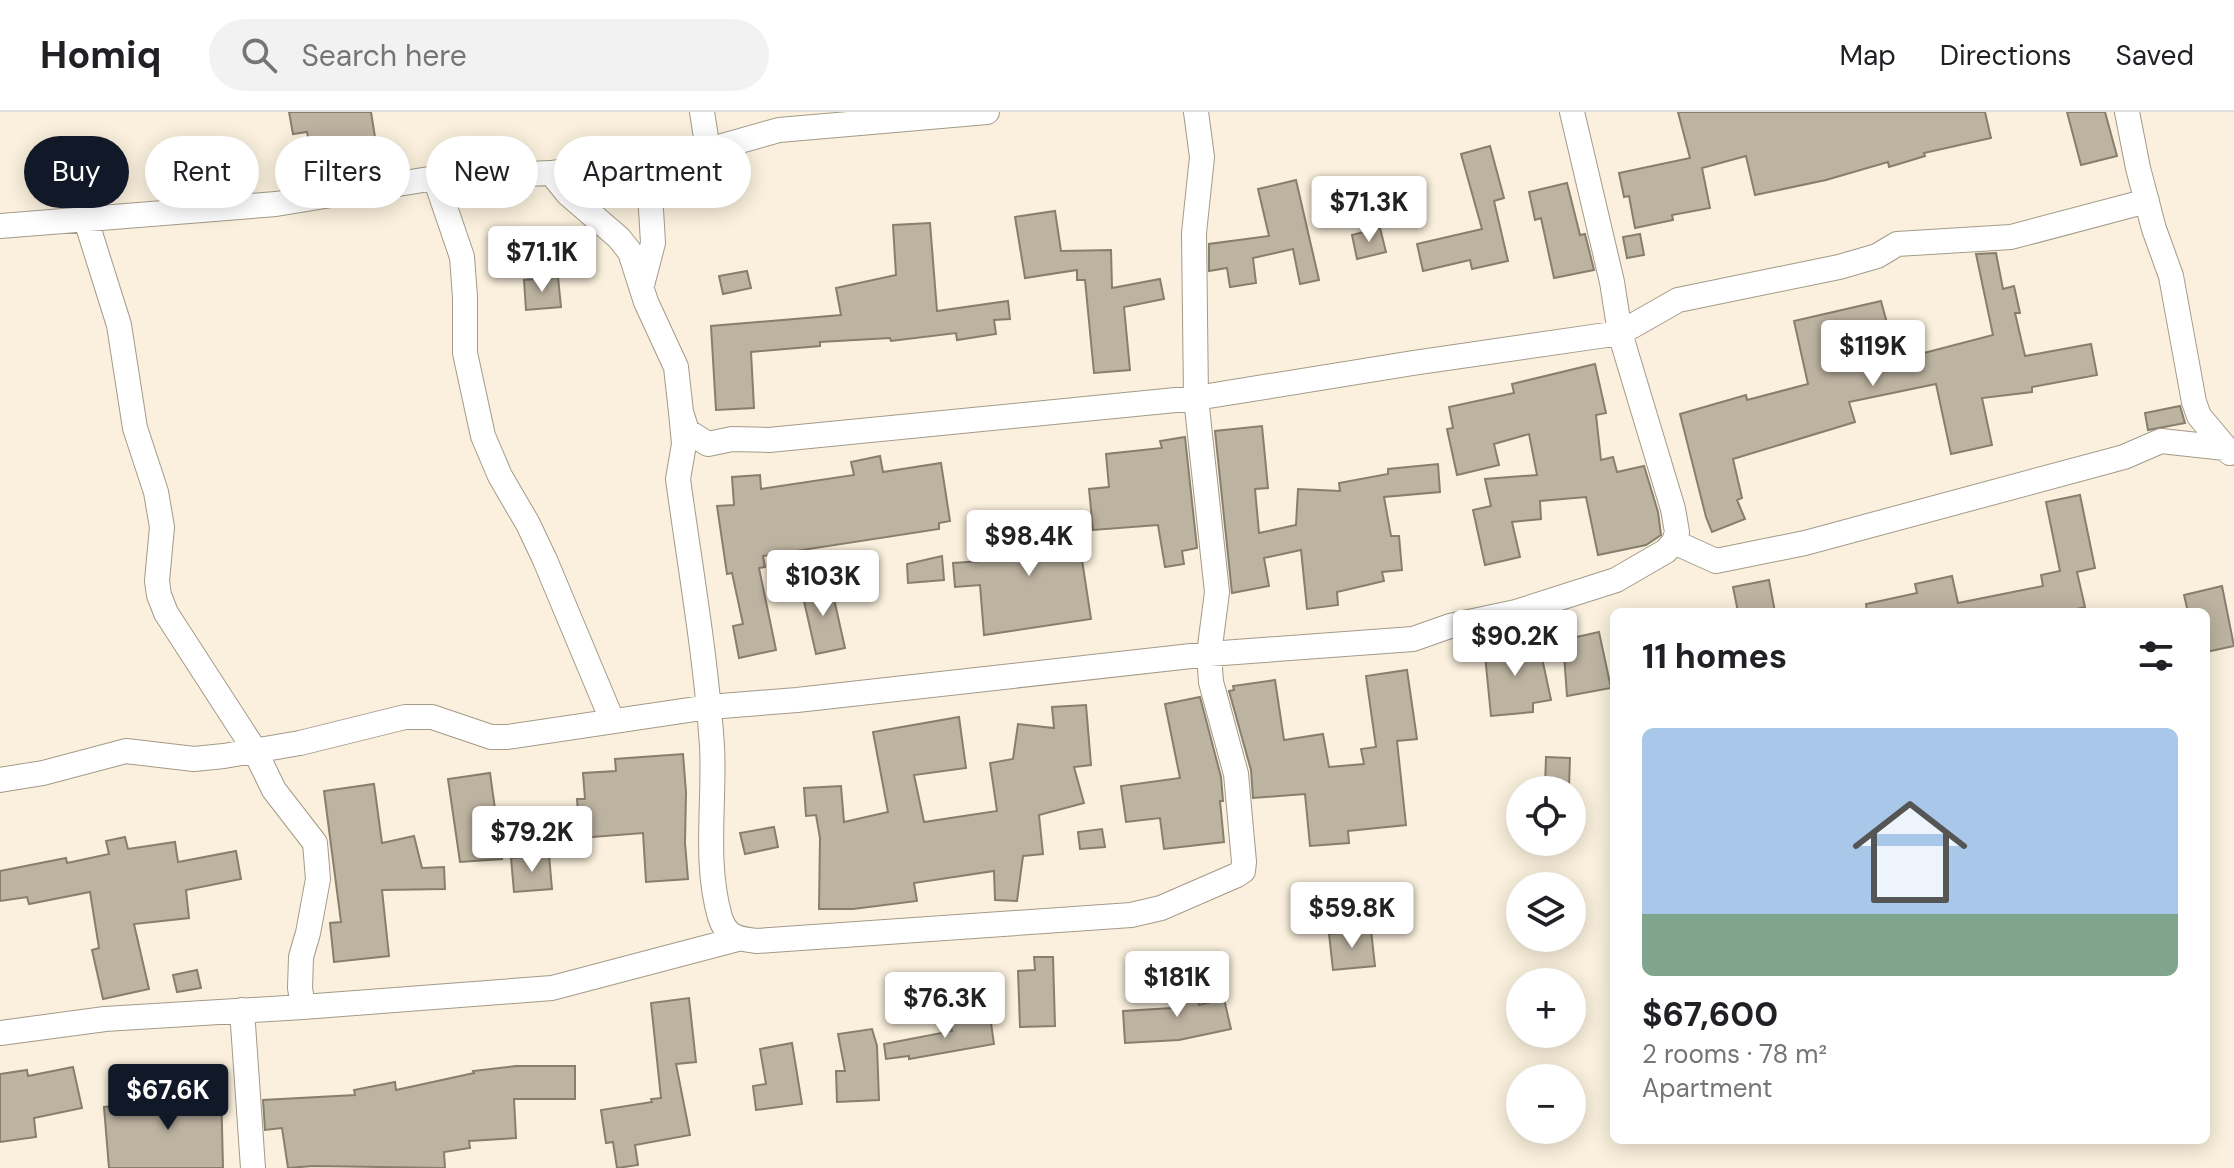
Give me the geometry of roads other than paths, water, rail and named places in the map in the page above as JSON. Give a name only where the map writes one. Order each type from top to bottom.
[{"type":"street","points":[[702,112],[706,136]]},
{"type":"street","points":[[751,138],[779,130],[987,112]]},
{"type":"street","points":[[0,1033],[105,1019],[552,988],[738,939],[757,941],[1131,915],[1161,908],[1243,871],[1236,774],[1211,682],[1209,654],[1217,592],[1196,398],[1194,246],[1202,157],[1196,112]]},
{"type":"street","points":[[0,780],[43,773],[126,751],[194,759],[300,743],[405,717],[432,717],[491,737],[508,737],[709,707],[1209,654],[1413,639],[1450,626],[1516,612],[1616,580],[1666,551],[1674,542],[1677,532],[1673,509],[1620,333],[1612,282],[1572,112]]},
{"type":"street","points":[[2127,112],[2147,201],[2171,276],[2194,402],[2199,416],[2230,452]]},
{"type":"street","points":[[551,173],[568,194],[619,238],[630,252],[676,367],[684,444],[678,479],[709,707],[713,786],[712,867],[720,918],[727,933],[738,939]]},
{"type":"street","points":[[538,174],[554,173]]},
{"type":"street","points":[[0,226],[276,204],[426,179]]},
{"type":"street","points":[[681,412],[687,431],[708,444],[732,439],[769,440],[1196,398],[1620,333],[1678,300],[1839,267],[1877,256],[1897,244],[2011,237],[2147,201]]},
{"type":"street","points":[[445,208],[462,257],[465,353],[483,436],[500,476],[534,536],[612,720]]},
{"type":"street","points":[[642,287],[653,243],[651,208]]},
{"type":"street","points":[[85,217],[119,325],[135,428],[156,492],[162,527],[157,581],[159,595],[166,613],[254,749],[274,790],[315,843],[318,879],[301,957],[303,1007]]},
{"type":"street","points":[[1674,542],[1716,561],[1805,543],[2124,457],[2161,441],[2230,452]]},
{"type":"street","points":[[242,1010],[253,1168]]}]
